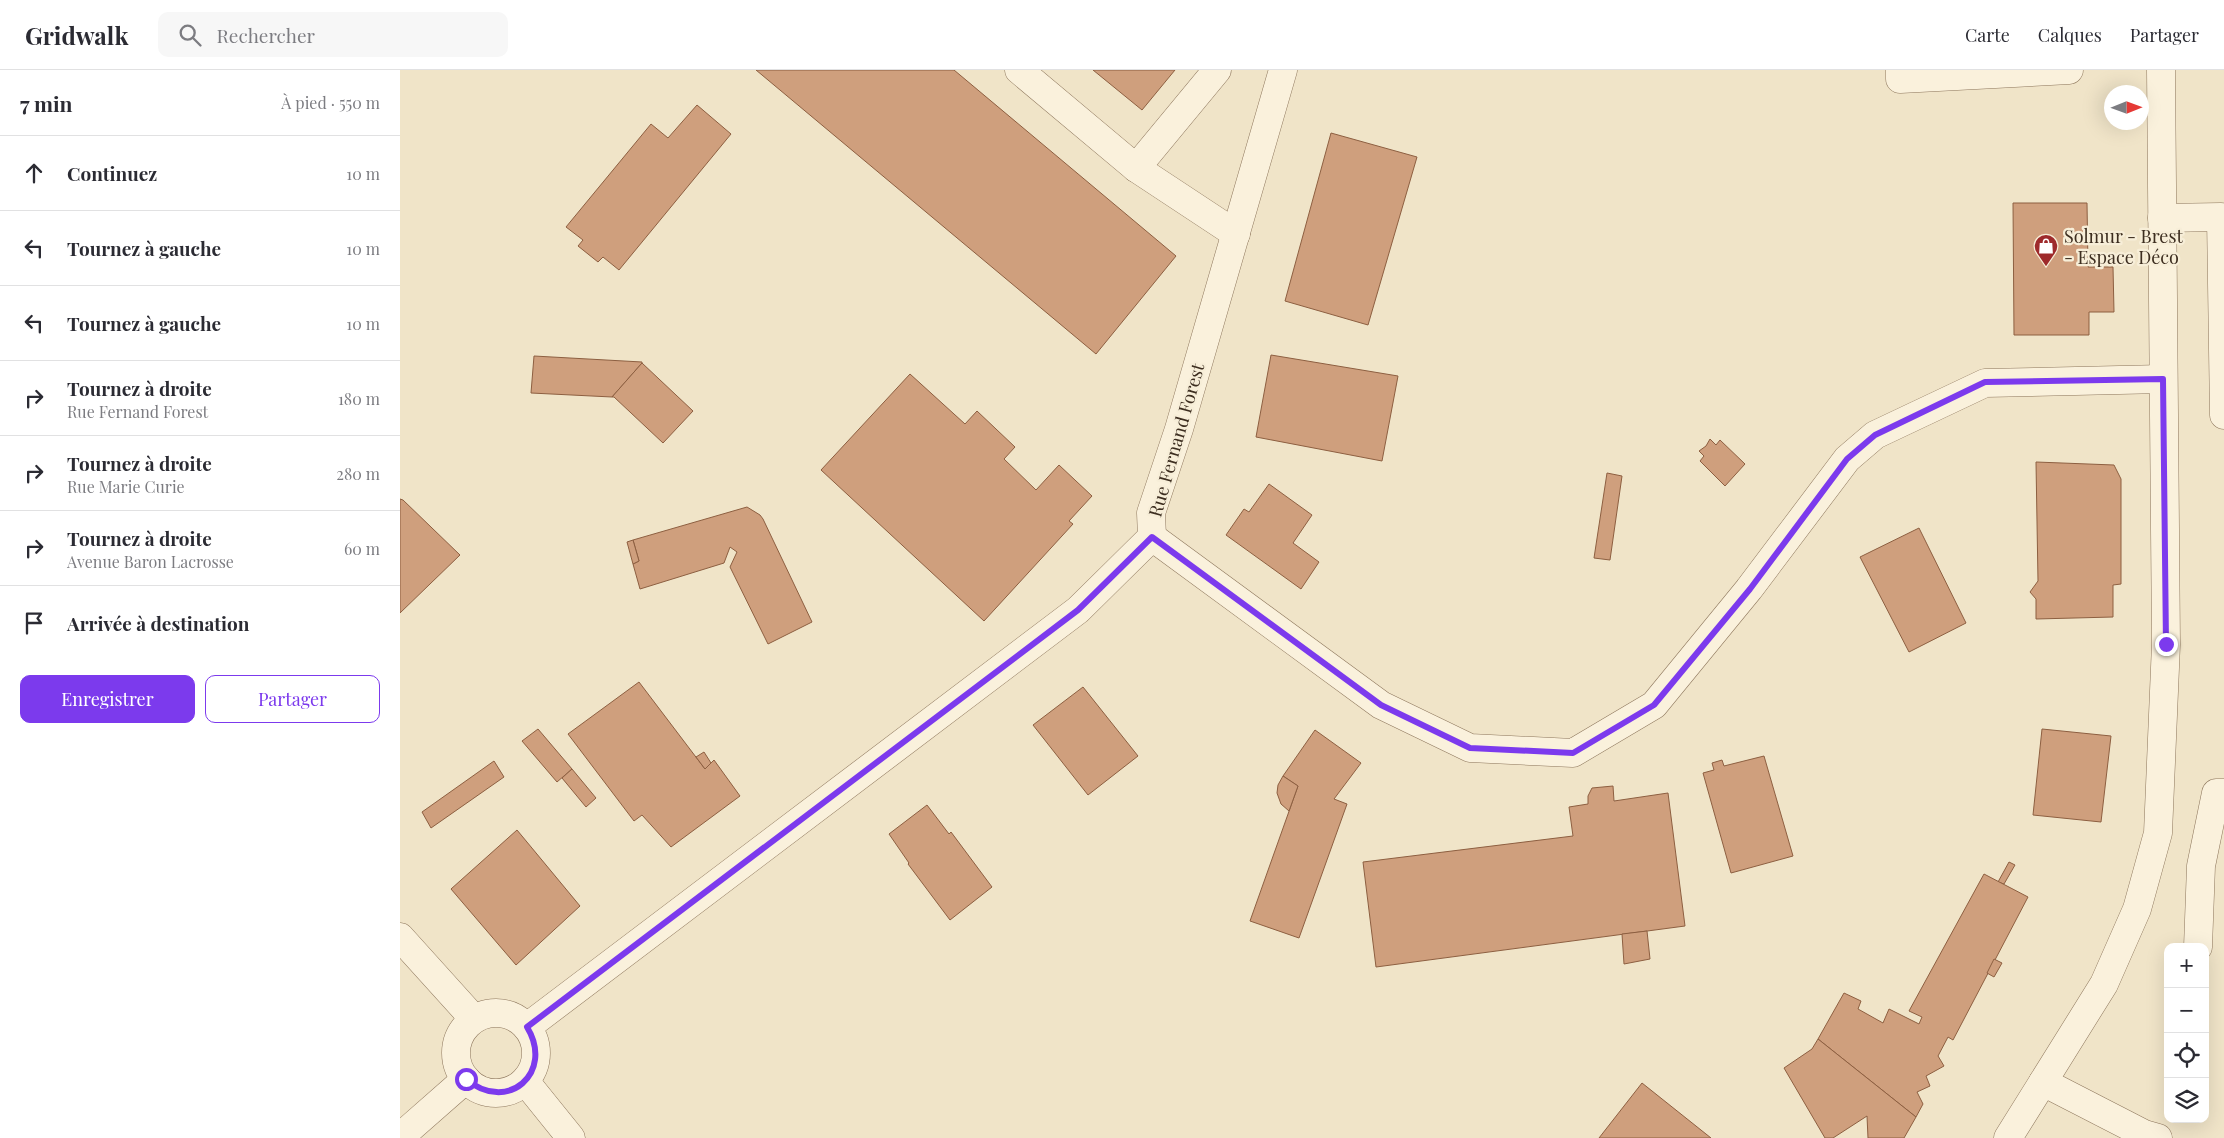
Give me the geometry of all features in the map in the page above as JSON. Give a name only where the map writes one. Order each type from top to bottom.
[{"type":"street","points":[[1019,70],[1136,168],[1236,234]]},
{"type":"street","points":[[1136,168],[1217,70]]},
{"type":"street","name":"Rue Fernand Forest","points":[[527,1027],[1078,610],[1152,537],[1151,513],[1179,429],[1283,70]]},
{"type":"street","points":[[1900,70],[1900,79],[2069,70]]},
{"type":"street","points":[[2008,1138],[2104,984],[2137,909],[2158,833],[2166,644],[2160,70]]},
{"type":"street","points":[[2162,218],[2221,217],[2224,415]]},
{"type":"street","points":[[1152,537],[1381,705],[1470,748],[1573,753],[1654,705],[1750,589],[1847,459],[1875,435],[1985,382],[2163,379]]},
{"type":"street","points":[[2198,943],[2201,866],[2216,793],[2224,793]]},
{"type":"street","points":[[400,937],[474,1019]]},
{"type":"street","points":[[496,1012],[508,1014],[518,1019],[527,1027],[535,1042],[536,1060],[532,1071],[515,1089],[495,1093],[476,1088],[466,1079],[459,1067],[456,1054],[458,1040],[464,1028],[474,1019],[496,1012]]},
{"type":"street","points":[[400,1137],[466,1079]]},
{"type":"street","points":[[525,1080],[571,1138]]},
{"type":"street","points":[[2043,1082],[2144,1134],[2158,1138]]},
{"type":"building","points":[[756,70],[954,70],[1176,256],[1096,354]]},
{"type":"building","points":[[1093,70],[1175,70],[1142,110]]},
{"type":"building","points":[[697,105],[731,134],[619,270],[603,257],[598,262],[578,246],[583,240],[566,227],[651,124],[668,138]]},
{"type":"building","points":[[1331,133],[1417,157],[1368,325],[1285,301]]},
{"type":"building","points":[[2013,203],[2087,203],[2088,267],[2113,267],[2114,312],[2089,312],[2089,335],[2014,335]]},
{"type":"building","points":[[1271,355],[1398,376],[1382,461],[1256,437]]},
{"type":"building","points":[[534,356],[642,363],[612,397],[531,393]]},
{"type":"building","points":[[642,363],[693,411],[663,443],[612,397]]},
{"type":"building","points":[[910,374],[965,424],[977,411],[1015,447],[1004,459],[1036,490],[1059,465],[1092,496],[1069,521],[1073,524],[984,621],[821,470]]},
{"type":"building","points":[[1710,439],[1716,445],[1720,440],[1745,464],[1725,486],[1700,461],[1704,456],[1699,451],[1706,446]]},
{"type":"building","points":[[2036,462],[2114,465],[2121,479],[2121,584],[2113,585],[2113,617],[2036,619],[2036,599],[2030,592],[2038,581]]},
{"type":"building","points":[[1607,473],[1622,476],[1610,560],[1594,558]]},
{"type":"building","points":[[1269,484],[1312,515],[1293,543],[1319,562],[1301,589],[1226,535],[1244,509],[1249,512]]},
{"type":"building","points":[[400,499],[460,555],[400,613]]},
{"type":"building","points":[[747,507],[763,519],[812,622],[768,644],[730,567],[737,552],[730,547],[724,563],[640,589],[633,564],[639,561],[633,540]]},
{"type":"building","points":[[1919,528],[1966,623],[1909,652],[1860,557]]},
{"type":"building","points":[[633,540],[639,561],[633,564],[627,542]]},
{"type":"building","points":[[639,682],[705,769],[714,760],[740,796],[671,847],[642,815],[634,821],[568,734]]},
{"type":"building","points":[[1083,687],[1138,756],[1088,795],[1033,725]]},
{"type":"building","points":[[538,729],[572,769],[557,782],[522,741]]},
{"type":"building","points":[[2042,729],[2111,736],[2101,822],[2033,815]]},
{"type":"building","points":[[1315,730],[1361,763],[1334,799],[1347,804],[1299,938],[1250,921],[1298,786],[1283,776]]},
{"type":"building","points":[[704,752],[711,763],[705,769],[696,757]]},
{"type":"building","points":[[1764,756],[1793,856],[1731,873],[1703,773],[1714,770],[1712,763],[1722,760],[1724,766]]},
{"type":"building","points":[[494,761],[504,777],[431,828],[422,812]]},
{"type":"building","points":[[572,769],[596,798],[586,807],[562,778]]},
{"type":"building","points":[[1283,776],[1298,786],[1289,811],[1281,804],[1277,793],[1278,785]]},
{"type":"building","points":[[1613,786],[1614,801],[1668,793],[1685,926],[1376,967],[1363,862],[1573,836],[1569,807],[1588,804],[1588,796],[1592,788]]},
{"type":"building","points":[[927,805],[949,834],[951,832],[992,887],[950,920],[908,864],[889,834]]},
{"type":"building","points":[[517,830],[580,906],[516,965],[451,889]]},
{"type":"building","points":[[2009,862],[2015,865],[2004,884],[1998,882]]},
{"type":"building","points":[[1984,874],[2028,897],[1953,1040],[1948,1037],[1938,1056],[1944,1066],[1926,1076],[1930,1086],[1917,1092],[1923,1104],[1916,1117],[1818,1039],[1844,993],[1861,1001],[1858,1009],[1883,1023],[1889,1009],[1919,1024],[1922,1017],[1909,1011]]},
{"type":"building","points":[[1647,931],[1650,959],[1624,964],[1622,934]]},
{"type":"building","points":[[1994,959],[2002,963],[1994,977],[1987,973]]},
{"type":"building","points":[[1818,1039],[1916,1117],[1904,1138],[1868,1138],[1867,1116],[1833,1138],[1825,1138],[1784,1068],[1812,1049]]},
{"type":"building","points":[[1642,1083],[1711,1138],[1599,1138]]},
{"type":"place","name":"Solmur - Brest - Espace Déco","points":[[2046,267]]},
{"type":"route","points":[[466,1079],[476,1088],[488,1092],[502,1093],[515,1089],[532,1071],[536,1060],[533,1036],[527,1027],[1078,610],[1152,537],[1381,705],[1470,748],[1573,753],[1654,705],[1750,589],[1847,459],[1875,435],[1985,382],[2163,379],[2166,644]]}]
